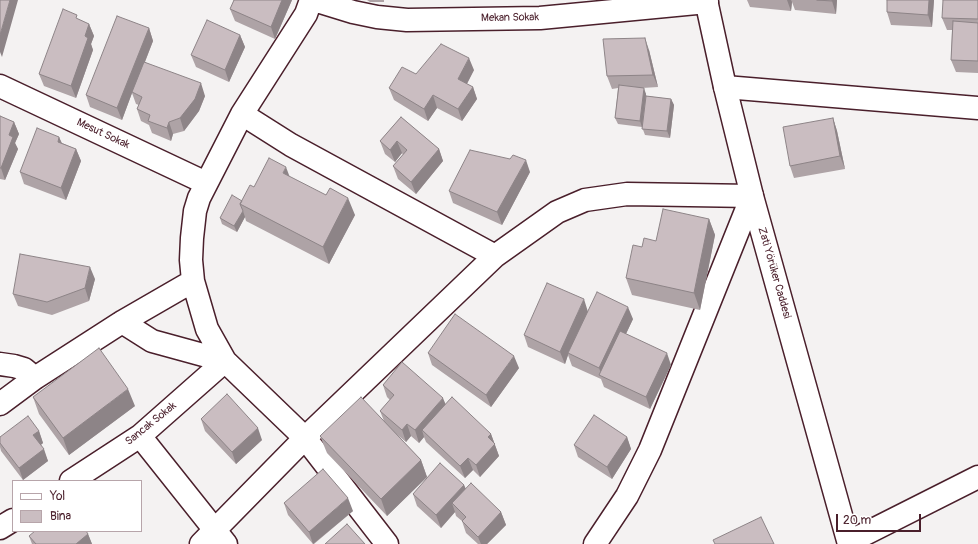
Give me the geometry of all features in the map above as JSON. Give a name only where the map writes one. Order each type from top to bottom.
[{"type":"street","points":[[311,0],[306,14],[242,114],[206,183],[195,211],[193,224],[191,260],[193,281],[207,329],[225,361],[305,438],[387,544]]},
{"type":"street","name":"Mekan Sokak","points":[[314,0],[365,14],[407,20],[540,18],[706,1]]},
{"type":"street","name":"Zati Yörüker Caddesi","points":[[706,1],[752,196],[849,543]]},
{"type":"street","name":"Mesut Sokak","points":[[0,86],[206,183]]},
{"type":"street","points":[[725,86],[978,108]]},
{"type":"street","points":[[242,114],[291,145],[495,256]]},
{"type":"street","points":[[140,436],[214,539],[305,438],[495,256],[557,212],[585,200],[627,194],[752,196],[650,450],[627,496],[595,544]]},
{"type":"street","points":[[0,404],[35,378],[122,322],[193,281]]},
{"type":"street","points":[[122,322],[152,341],[225,361]]},
{"type":"street","name":"Sancak Sokak","points":[[73,480],[140,436],[225,361]]},
{"type":"street","points":[[0,364],[14,366],[24,370],[35,378]]},
{"type":"street","points":[[849,543],[978,477]]},
{"type":"street","points":[[0,528],[12,521]]},
{"type":"building","points":[[0,0],[10,0],[0,35]]},
{"type":"building","points":[[234,0],[282,0],[271,27],[230,9]]},
{"type":"building","points":[[887,0],[929,0],[928,15],[887,12]]},
{"type":"building","points":[[943,0],[978,0],[978,19],[942,18]]},
{"type":"building","points":[[63,9],[77,15],[76,18],[89,24],[85,36],[88,38],[71,86],[39,74]]},
{"type":"building","points":[[117,16],[149,28],[117,108],[86,95]]},
{"type":"building","points":[[207,20],[240,35],[225,70],[191,55]]},
{"type":"building","points":[[953,21],[978,23],[978,61],[951,60]]},
{"type":"building","points":[[645,38],[653,75],[607,76],[603,39]]},
{"type":"building","points":[[441,44],[469,58],[458,79],[473,87],[458,109],[433,95],[424,109],[389,88],[402,67],[416,74]]},
{"type":"building","points":[[144,62],[201,83],[195,99],[180,118],[169,122],[167,128],[148,121],[150,115],[137,109],[142,97],[132,92]]},
{"type":"building","points":[[619,85],[644,88],[640,121],[615,118]]},
{"type":"building","points":[[646,96],[671,99],[667,131],[642,129]]},
{"type":"building","points":[[0,116],[14,122],[9,135],[13,137],[1,168],[0,168]]},
{"type":"building","points":[[401,117],[439,149],[411,182],[393,166],[407,150],[397,141],[390,150],[380,141]]},
{"type":"building","points":[[833,118],[840,156],[790,166],[783,127]]},
{"type":"building","points":[[37,128],[59,137],[58,142],[76,149],[61,188],[20,172]]},
{"type":"building","points":[[470,150],[510,159],[513,155],[526,160],[497,212],[449,191]]},
{"type":"building","points":[[269,158],[286,167],[283,173],[326,195],[330,188],[348,198],[323,247],[240,204],[250,185],[254,187]]},
{"type":"building","points":[[232,195],[242,201],[240,204],[243,211],[234,226],[220,218]]},
{"type":"building","points":[[663,209],[709,219],[694,293],[626,278],[633,245],[642,247],[644,238],[656,241]]},
{"type":"building","points":[[20,254],[90,267],[85,288],[47,302],[13,294]]},
{"type":"building","points":[[547,283],[584,299],[560,352],[524,335]]},
{"type":"building","points":[[597,292],[628,307],[599,368],[568,353]]},
{"type":"building","points":[[455,314],[514,356],[486,395],[428,353]]},
{"type":"building","points":[[620,331],[667,353],[646,397],[599,375]]},
{"type":"building","points":[[99,348],[128,389],[63,438],[33,397]]},
{"type":"building","points":[[402,362],[443,398],[415,430],[407,424],[402,430],[380,411],[394,395],[383,385]]},
{"type":"building","points":[[227,394],[258,428],[232,452],[201,419]]},
{"type":"building","points":[[361,397],[421,460],[381,499],[320,436]]},
{"type":"building","points":[[452,397],[491,434],[488,437],[495,444],[476,465],[468,458],[460,466],[422,430]]},
{"type":"building","points":[[594,415],[627,437],[607,467],[574,445]]},
{"type":"building","points":[[28,416],[39,431],[33,435],[44,449],[19,468],[0,443],[0,437]]},
{"type":"building","points":[[440,463],[464,485],[436,515],[413,494]]},
{"type":"building","points":[[323,469],[348,498],[309,532],[284,503]]},
{"type":"building","points":[[471,483],[501,512],[478,537],[462,521],[466,517],[452,503]]},
{"type":"building","points":[[761,517],[774,544],[715,544],[713,540]]},
{"type":"building","points":[[347,524],[365,544],[325,544]]},
{"type":"building","points":[[34,532],[87,532],[88,534],[76,544],[36,544],[29,536]]}]
